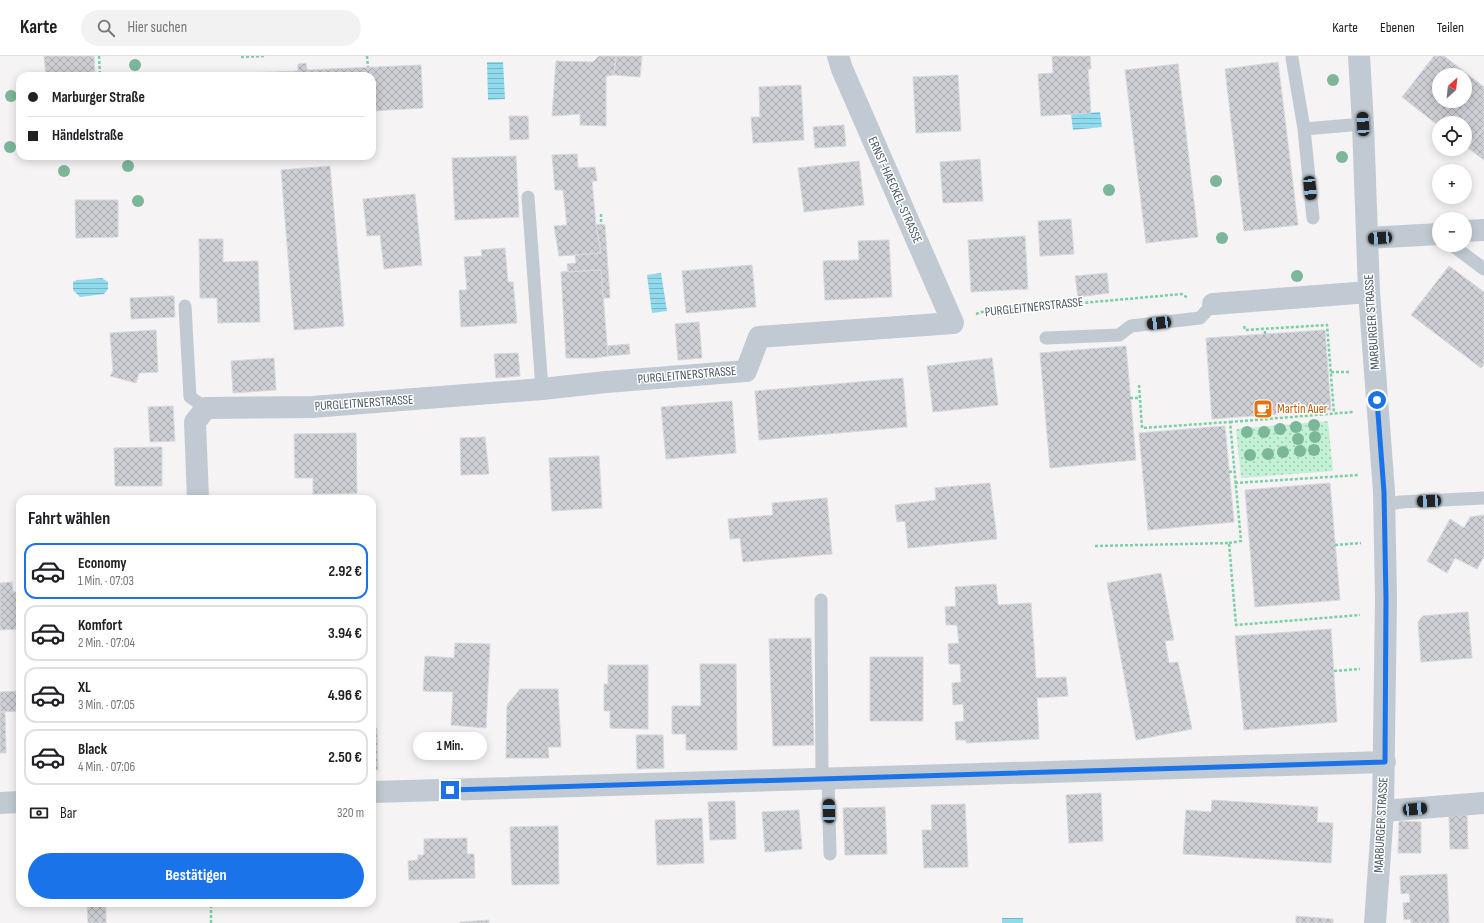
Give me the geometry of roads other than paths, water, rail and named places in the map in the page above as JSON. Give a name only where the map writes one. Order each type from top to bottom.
[{"type":"street","name":"ERNST-HAECKEL-STRASSE","points":[[838,56],[842,69],[953,323]]},
{"type":"street","name":"MARBURGER STRASSE","points":[[1359,56],[1369,292],[1384,505],[1386,599],[1385,762],[1375,923]]},
{"type":"street","points":[[1472,231],[1484,230]]},
{"type":"street","points":[[1367,238],[1432,237]]},
{"type":"street","points":[[1213,304],[1369,292]]},
{"type":"street","name":"PURGLEITNERSTRASSE","points":[[206,408],[312,407],[746,371],[759,337],[953,323]]},
{"type":"street","points":[[198,495],[195,422],[206,408]]},
{"type":"street","points":[[376,792],[1385,762]]},
{"type":"street","points":[[0,803],[16,802]]},
{"type":"street","points":[[1383,811],[1484,803]]},
{"type":"lane","points":[[1292,58],[1304,129],[1313,218]]},
{"type":"lane","points":[[1304,129],[1363,124]]},
{"type":"lane","points":[[528,197],[542,389]]},
{"type":"lane","points":[[1462,252],[1484,269]]},
{"type":"lane","points":[[1046,338],[1119,335],[1131,326],[1200,318],[1213,304]]},
{"type":"lane","points":[[184,306],[190,397],[206,408]]},
{"type":"lane","points":[[1384,505],[1401,502],[1484,498]]},
{"type":"lane","points":[[820,600],[825,778],[830,854]]},
{"type":"water","points":[[487,62],[503,62],[505,99],[488,100]]},
{"type":"water","points":[[1100,112],[1102,127],[1073,130],[1071,114]]},
{"type":"water","points":[[661,273],[667,311],[652,313],[647,275]]},
{"type":"water","points":[[102,278],[108,282],[108,289],[104,294],[80,297],[73,290],[73,282],[77,280]]},
{"type":"water","points":[[1002,918],[1023,918],[1023,923],[1002,923]]},
{"type":"place","name":"Martin Auer","points":[[1263,409]]}]
